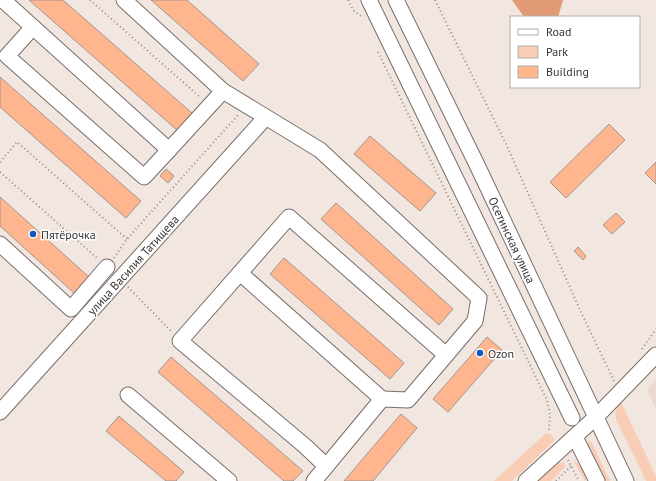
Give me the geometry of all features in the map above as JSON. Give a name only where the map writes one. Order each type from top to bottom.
[{"type":"street","points":[[3,0],[169,150]]},
{"type":"street","points":[[124,0],[223,91],[320,150],[479,298],[475,321],[408,400],[382,399],[240,273]]},
{"type":"street","name":"Осетинская улица","points":[[370,0],[572,418]]},
{"type":"street","name":"Осетинская улица","points":[[396,0],[478,167],[626,481]]},
{"type":"street","points":[[33,27],[7,56],[144,177],[223,91]]},
{"type":"street","name":"улица Василия Татищева","points":[[0,412],[266,118]]},
{"type":"street","points":[[326,466],[305,446],[180,340],[289,217],[446,354]]},
{"type":"street","points":[[0,244],[71,309],[107,267]]},
{"type":"street","points":[[521,314],[552,326]]},
{"type":"street","points":[[526,481],[595,418],[656,355]]},
{"type":"street","points":[[128,395],[229,481]]},
{"type":"street","points":[[314,481],[382,399]]},
{"type":"street","points":[[575,437],[597,481]]},
{"type":"path","points":[[90,0],[209,106]]},
{"type":"path","points":[[348,0],[353,10],[361,16],[365,24]]},
{"type":"path","points":[[435,0],[506,144],[581,312],[620,393]]},
{"type":"path","points":[[378,52],[547,400],[550,414],[549,430]]},
{"type":"path","points":[[0,172],[107,267],[127,239],[246,106]]},
{"type":"path","points":[[0,162],[17,142],[127,239]]},
{"type":"path","points":[[120,279],[180,340]]},
{"type":"path","points":[[568,459],[579,481]]},
{"type":"path","points":[[556,481],[571,466]]},
{"type":"shaded area","points":[[512,0],[563,0],[558,16],[523,16]]},
{"type":"shaded area","points":[[656,380],[656,410],[647,390]]},
{"type":"green space","points":[[620,400],[656,476],[656,481],[646,481],[616,419],[617,404]]},
{"type":"green space","points":[[546,433],[552,436],[554,441],[512,481],[494,481]]},
{"type":"green space","points":[[589,441],[592,443],[610,481],[606,481],[588,444]]},
{"type":"green space","points":[[573,460],[584,467],[589,474],[585,481]]},
{"type":"green space","points":[[564,462],[565,467],[551,481],[536,481],[557,463]]},
{"type":"building","points":[[29,0],[63,0],[193,114],[178,131]]},
{"type":"building","points":[[151,0],[187,0],[259,64],[243,81]]},
{"type":"building","points":[[0,77],[141,201],[126,218],[0,107]]},
{"type":"building","points":[[609,124],[625,140],[566,198],[550,182]]},
{"type":"building","points":[[370,136],[436,193],[420,211],[354,154]]},
{"type":"building","points":[[656,162],[656,184],[645,173]]},
{"type":"building","points":[[166,169],[174,176],[168,183],[160,176]]},
{"type":"building","points":[[0,197],[89,277],[74,293],[0,226]]},
{"type":"building","points":[[336,203],[453,309],[439,325],[321,219]]},
{"type":"building","points":[[616,213],[625,222],[612,234],[603,225]]},
{"type":"building","points":[[578,247],[586,256],[583,260],[574,251]]},
{"type":"building","points":[[284,258],[404,363],[390,379],[270,274]]},
{"type":"building","points":[[487,337],[502,350],[448,412],[433,399]]},
{"type":"building","points":[[171,357],[303,471],[293,481],[284,481],[158,372]]},
{"type":"building","points":[[401,414],[417,428],[373,481],[344,481]]},
{"type":"building","points":[[119,416],[184,472],[176,481],[166,481],[106,431]]},
{"type":"place","name":"Пятёрочка","points":[[33,234]]},
{"type":"place","name":"Ozon","points":[[480,353]]}]
